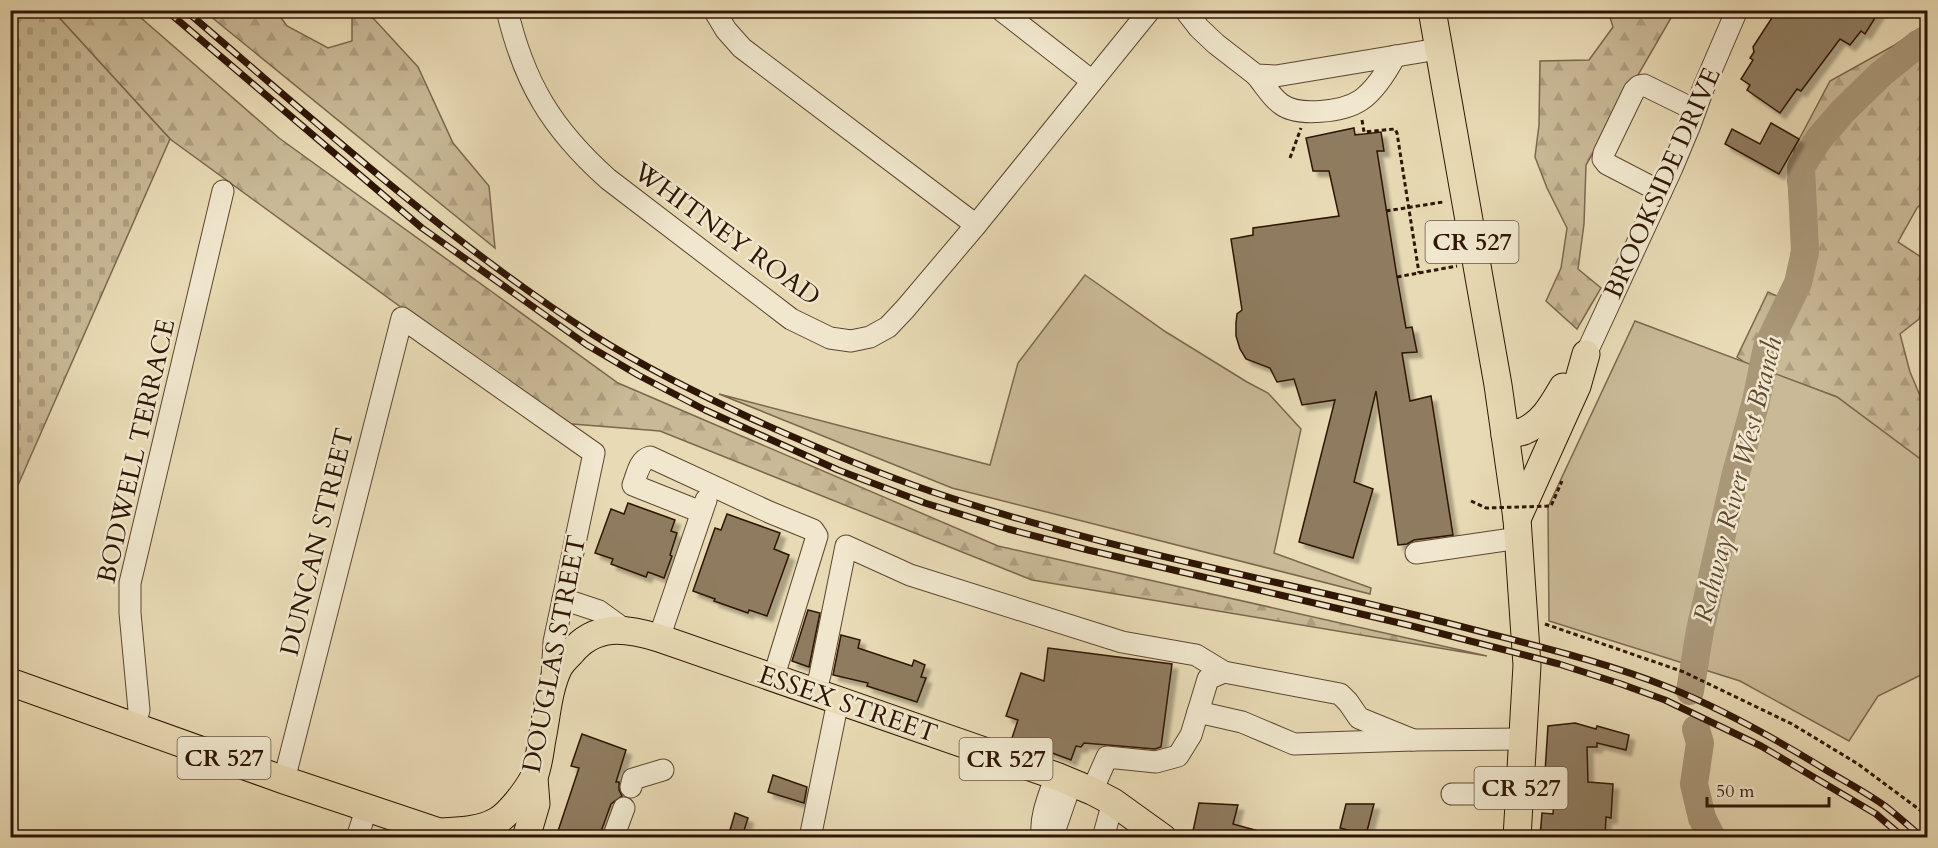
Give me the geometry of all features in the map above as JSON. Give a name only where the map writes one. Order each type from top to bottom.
[{"type":"main road","name":"CR 527","points":[[1432,10],[1498,384],[1518,528],[1527,665],[1517,837]]},
{"type":"main road","name":"BROOKSIDE DRIVE","points":[[1506,445],[1539,421],[1551,408],[1586,354]]},
{"type":"main road","name":"BROOKSIDE DRIVE","points":[[1518,528],[1577,386],[1586,354]]},
{"type":"main road","points":[[1506,445],[1532,450],[1553,440]]},
{"type":"main road","name":"ESSEX STREET","points":[[551,689],[559,666],[575,648],[590,636],[624,629],[636,631],[1083,788],[1163,837]]},
{"type":"main road","name":"CR 527","points":[[10,682],[443,835]]},
{"type":"main road","name":"DOUGLAS STREET","points":[[443,835],[474,829],[498,821],[512,808],[534,778],[551,689]]},
{"type":"main road","points":[[526,837],[536,804],[534,778]]},
{"type":"street","name":"WHITNEY ROAD","points":[[507,10],[519,54],[534,90],[561,130],[586,159],[608,179],[791,319],[830,338],[851,341],[870,337],[888,327],[976,225],[1150,10]]},
{"type":"street","points":[[714,10],[726,30],[742,48],[976,225]]},
{"type":"street","points":[[1001,10],[1092,81]]},
{"type":"street","points":[[1185,10],[1198,28],[1256,75],[1280,103],[1293,110],[1311,112],[1338,108],[1361,100],[1384,76],[1395,56]]},
{"type":"street","name":"BROOKSIDE DRIVE","points":[[1586,354],[1661,192],[1737,10]]},
{"type":"street","points":[[1256,75],[1276,76],[1438,49]]},
{"type":"street","points":[[1661,192],[1607,164],[1603,159],[1604,153],[1634,91],[1639,86],[1644,85],[1695,110]]},
{"type":"street","name":"BODWELL TERRACE","points":[[135,725],[139,710],[130,613],[130,583],[224,191]]},
{"type":"street","name":"DUNCAN STREET","points":[[284,780],[402,318],[594,453]]},
{"type":"street","name":"DOUGLAS STREET","points":[[551,689],[554,642],[594,453]]},
{"type":"street","points":[[701,512],[633,485],[645,458],[650,458],[813,530],[817,536],[773,679]]},
{"type":"street","points":[[659,638],[701,512],[712,486]]},
{"type":"street","points":[[1416,553],[1518,528]]},
{"type":"street","points":[[810,837],[827,697],[820,675],[846,546],[910,575],[1122,642],[1196,655],[1224,672],[1340,694],[1359,718],[1413,740]]},
{"type":"street","name":"ESSEX STREET","points":[[563,599],[599,610],[624,629]]},
{"type":"street","points":[[1052,837],[1083,788],[1107,758],[1156,762],[1178,756],[1191,735],[1208,679],[1224,672]]},
{"type":"street","points":[[1198,712],[1242,722],[1294,744],[1524,739]]},
{"type":"street","points":[[630,787],[633,779],[663,770]]},
{"type":"street","points":[[1043,837],[1046,808],[1083,788]]},
{"type":"street","points":[[1083,788],[1103,837]]},
{"type":"street","points":[[1452,794],[1520,794]]},
{"type":"street","points":[[357,837],[367,807]]},
{"type":"street","points":[[613,837],[624,808]]},
{"type":"path","points":[[1361,114],[1364,132],[1395,129],[1419,273]]},
{"type":"path","points":[[1290,158],[1300,130]]},
{"type":"path","points":[[1386,211],[1451,200]]},
{"type":"path","points":[[1397,277],[1448,268]]},
{"type":"path","points":[[1471,501],[1486,508],[1551,507],[1562,481]]},
{"type":"path","points":[[1544,623],[1684,672],[1792,724],[1858,764],[1928,816]]},
{"type":"green space","points":[[11,10],[53,11],[170,139],[11,501]]},
{"type":"green space","points":[[53,11],[133,11],[279,138],[618,383],[998,546],[1487,656],[1032,580],[660,431],[560,423],[170,139]]},
{"type":"green space","points":[[204,11],[276,11],[287,26],[328,48],[352,41],[352,11],[359,11],[374,19],[418,67],[453,143],[489,186],[495,248]]},
{"type":"green space","points":[[1608,11],[1675,11],[1586,165],[1584,224],[1578,269],[1601,288],[1577,329],[1546,301],[1561,268],[1567,228],[1535,157],[1539,125],[1540,61],[1589,60],[1613,27]]},
{"type":"green space","points":[[1927,23],[1927,198],[1917,208],[1898,242],[1927,261],[1927,291],[1919,319],[1900,334],[1910,372],[1928,421],[1926,464],[1837,397],[1747,364],[1737,357],[1768,292],[1779,297],[1789,272],[1793,240],[1788,180],[1795,147],[1830,81],[1893,46]]},
{"type":"green space","points":[[1085,275],[1166,332],[1268,393],[1301,429],[1274,553],[1371,588],[1370,594],[952,488],[719,394],[990,465],[1018,363]]},
{"type":"green space","points":[[1635,321],[1837,397],[1927,464],[1927,672],[1878,696],[1849,741],[1740,681],[1549,621],[1548,507]]},
{"type":"building","points":[[1777,10],[1880,10],[1865,34],[1861,31],[1850,45],[1840,39],[1801,91],[1797,89],[1780,113],[1747,90],[1750,85],[1741,79],[1753,60],[1750,58],[1754,52],[1753,47]]},
{"type":"building","points":[[1771,123],[1799,139],[1779,174],[1725,144],[1732,129],[1760,144]]},
{"type":"building","points":[[1354,128],[1355,135],[1381,132],[1384,151],[1377,151],[1397,277],[1406,328],[1412,327],[1417,352],[1402,353],[1410,401],[1431,396],[1453,535],[1414,540],[1398,545],[1376,391],[1354,482],[1373,489],[1353,558],[1299,542],[1335,400],[1302,405],[1294,379],[1277,382],[1270,368],[1246,359],[1236,336],[1237,314],[1242,310],[1231,239],[1253,235],[1253,228],[1339,216],[1329,171],[1313,171],[1306,138]]},
{"type":"building","points":[[628,503],[675,520],[671,531],[677,533],[664,578],[648,572],[646,577],[611,564],[613,559],[595,553],[611,509],[624,514]]},
{"type":"building","points":[[727,514],[780,533],[774,549],[789,555],[767,616],[749,610],[748,613],[693,591],[715,528],[721,530]]},
{"type":"building","points":[[808,610],[820,613],[809,667],[792,661]]},
{"type":"building","points":[[841,635],[860,640],[858,648],[912,666],[914,660],[925,665],[921,677],[926,678],[917,702],[867,686],[868,683],[833,675]]},
{"type":"building","points":[[1048,648],[1172,664],[1161,747],[1155,749],[1084,743],[1081,747],[1076,746],[1071,760],[1012,738],[1018,720],[1006,716],[1021,673],[1044,681]]},
{"type":"building","points":[[1575,723],[1596,729],[1597,726],[1629,735],[1626,750],[1597,743],[1597,747],[1587,747],[1588,782],[1613,784],[1611,818],[1606,817],[1605,837],[1540,837],[1542,813],[1553,814],[1556,772],[1545,772],[1548,726]]},
{"type":"building","points":[[582,734],[626,750],[616,782],[619,782],[622,796],[611,804],[599,837],[556,837],[579,768],[571,766]]},
{"type":"building","points":[[773,775],[807,787],[804,803],[768,792]]},
{"type":"building","points":[[1199,803],[1238,805],[1233,824],[1266,833],[1266,837],[1201,837],[1193,831]]},
{"type":"building","points":[[1346,804],[1374,804],[1366,835],[1340,828]]},
{"type":"building","points":[[735,813],[748,818],[742,837],[728,837]]},
{"type":"waterway","name":"Rahway River West Branch","points":[[1690,691],[1700,630],[1767,347],[1798,283],[1805,252],[1801,167],[1818,140],[1843,111],[1881,74],[1918,44],[1928,39]]},
{"type":"waterway","name":"Rahway River West Branch","points":[[1696,729],[1700,743],[1694,784],[1702,818],[1712,838]]},
{"type":"railway","points":[[166,10],[422,228],[587,345],[705,410],[838,470],[925,503],[1008,529],[1408,625],[1559,664],[1621,684],[1665,700],[1761,746],[1876,814],[1904,838]]},
{"type":"railway","points":[[185,10],[383,179],[485,260],[611,346],[728,408],[861,465],[995,512],[1128,548],[1515,640],[1645,678],[1710,706],[1788,747],[1878,801],[1923,838]]}]
